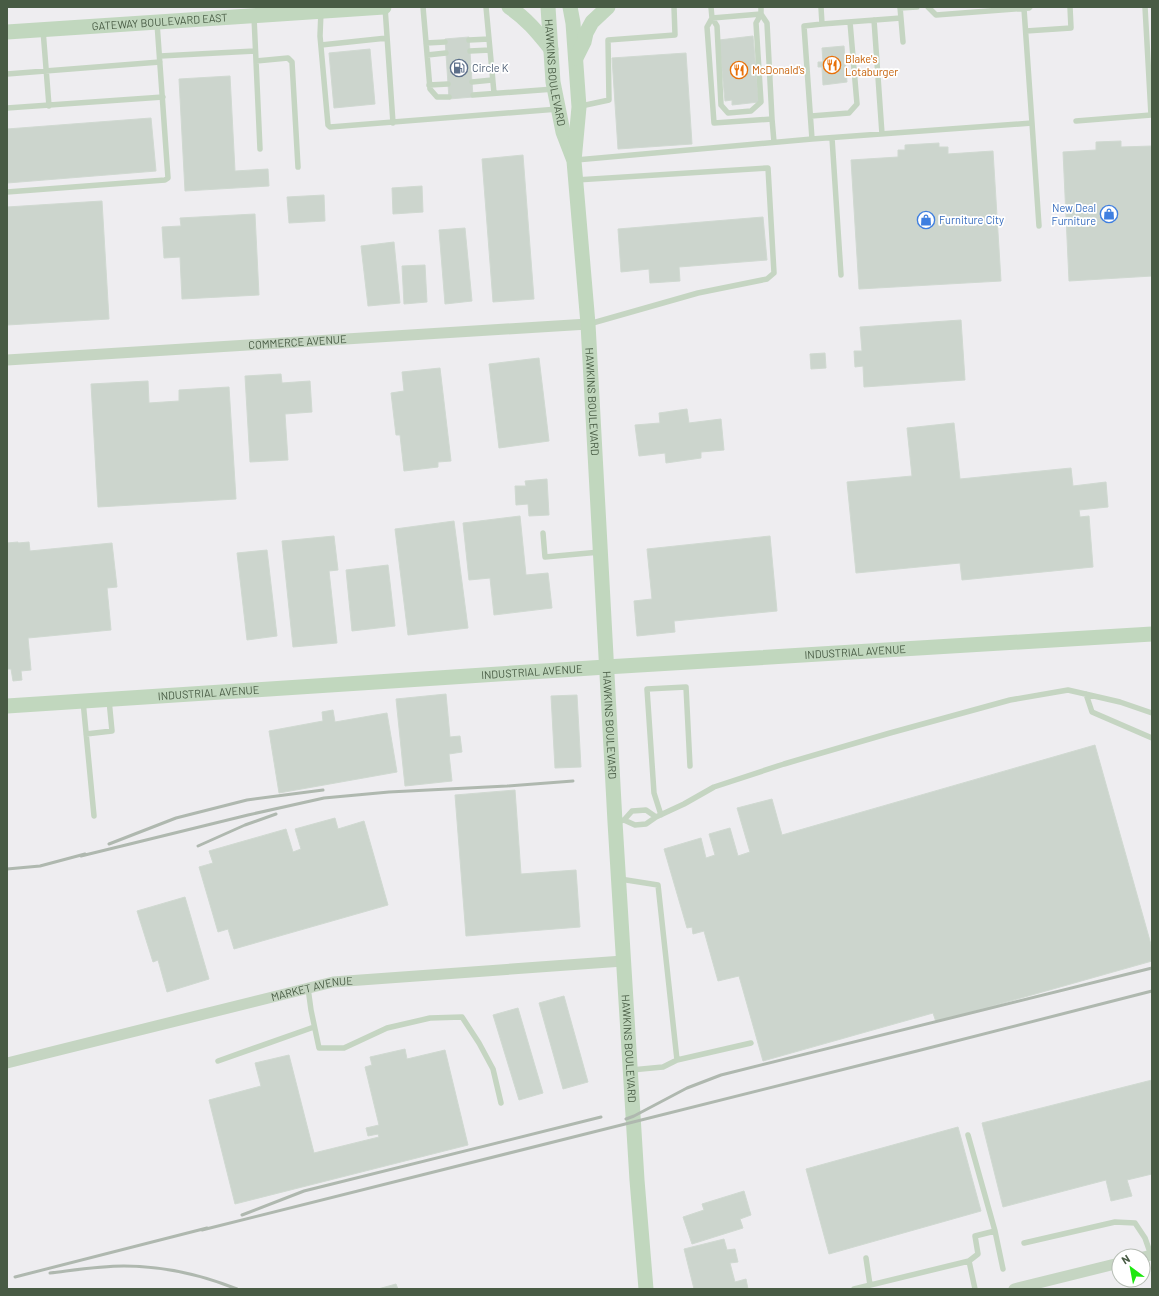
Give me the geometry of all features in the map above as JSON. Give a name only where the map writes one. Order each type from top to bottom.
[{"type":"main road","name":"GATEWAY BOULEVARD EAST","points":[[7,32],[384,7]]},
{"type":"main road","points":[[509,7],[532,25],[551,49]]},
{"type":"main road","name":"HAWKINS BOULEVARD","points":[[548,7],[554,89],[563,132],[574,161]]},
{"type":"main road","name":"HAWKINS BOULEVARD","points":[[570,7],[573,23],[578,107],[574,161],[575,180],[588,324],[606,667],[620,821],[618,878],[637,1180],[646,1289]]},
{"type":"main road","points":[[575,59],[592,22],[608,7]]},
{"type":"main road","name":"INDUSTRIAL AVENUE","points":[[7,706],[606,667],[1152,634]]},
{"type":"street","name":"COMMERCE AVENUE","points":[[7,360],[588,324]]},
{"type":"street","name":"MARKET AVENUE","points":[[7,1063],[333,982],[623,960]]},
{"type":"street","points":[[1014,1289],[1111,1265]]},
{"type":"lane","points":[[384,7],[393,123]]},
{"type":"lane","points":[[423,7],[430,89],[438,97],[449,97]]},
{"type":"lane","points":[[486,7],[494,93]]},
{"type":"lane","points":[[578,107],[609,100],[608,40],[675,35],[674,7]]},
{"type":"lane","points":[[711,7],[712,18],[717,26],[721,105],[728,112],[751,111],[760,102],[756,23],[761,14],[761,7]]},
{"type":"lane","points":[[821,7],[822,24]]},
{"type":"lane","points":[[903,42],[900,8],[917,7]]},
{"type":"lane","points":[[928,7],[936,15],[1027,8],[1026,31],[1039,226]]},
{"type":"lane","points":[[1026,31],[1071,28],[1070,7]]},
{"type":"lane","points":[[1076,121],[1152,115],[1145,7]]},
{"type":"lane","points":[[321,11],[321,45],[328,125],[333,128],[558,109]]},
{"type":"lane","points":[[712,18],[761,14]]},
{"type":"lane","points":[[761,14],[766,23],[774,142]]},
{"type":"lane","points":[[254,16],[260,149]]},
{"type":"lane","points":[[712,18],[707,27],[714,123],[772,119]]},
{"type":"lane","points":[[812,139],[804,26],[901,18]]},
{"type":"lane","points":[[874,20],[882,134]]},
{"type":"lane","points":[[7,192],[165,180],[168,178],[157,22]]},
{"type":"lane","points":[[810,116],[849,112],[857,104],[850,22]]},
{"type":"lane","points":[[43,30],[49,106]]},
{"type":"lane","points":[[1147,35],[1152,42]]},
{"type":"lane","points":[[321,45],[387,38]]},
{"type":"lane","points":[[469,40],[489,39]]},
{"type":"lane","points":[[426,43],[445,42]]},
{"type":"lane","points":[[470,51],[490,50]]},
{"type":"lane","points":[[7,74],[255,51]]},
{"type":"lane","points":[[427,55],[446,53]]},
{"type":"lane","points":[[256,61],[288,58],[292,62],[298,167]]},
{"type":"lane","points":[[472,82],[492,80]]},
{"type":"lane","points":[[429,85],[448,84]]},
{"type":"lane","points":[[473,95],[554,89]]},
{"type":"lane","points":[[7,108],[163,97]]},
{"type":"lane","points":[[574,161],[774,142],[1032,124]]},
{"type":"lane","points":[[832,138],[841,275]]},
{"type":"lane","points":[[575,180],[768,168],[774,273],[767,279],[698,293],[588,324]]},
{"type":"lane","points":[[543,533],[545,557],[600,552]]},
{"type":"lane","points":[[658,816],[654,793],[647,689],[686,687],[690,766]]},
{"type":"lane","points":[[620,821],[635,825],[646,824],[658,816],[684,804],[714,787],[784,764],[1010,700],[1068,690],[1120,702],[1152,713]]},
{"type":"lane","points":[[1086,694],[1092,712],[1152,738]]},
{"type":"lane","points":[[86,734],[112,731],[109,699]]},
{"type":"lane","points":[[82,701],[94,816]]},
{"type":"lane","points":[[620,821],[632,811],[646,810],[658,816]]},
{"type":"lane","points":[[618,878],[658,885],[677,1060]]},
{"type":"lane","points":[[308,988],[319,1048],[344,1048],[387,1028],[430,1018],[462,1017],[479,1042],[493,1069],[501,1103]]},
{"type":"lane","points":[[218,1061],[314,1027]]},
{"type":"lane","points":[[630,1070],[663,1067],[677,1060],[751,1043]]},
{"type":"lane","points":[[968,1135],[995,1231],[1003,1269]]},
{"type":"lane","points":[[1024,1243],[1115,1222],[1135,1223],[1144,1238],[1147,1248]]},
{"type":"lane","points":[[854,1289],[969,1262],[978,1254],[975,1236],[995,1231]]},
{"type":"lane","points":[[866,1258],[870,1285]]},
{"type":"lane","points":[[969,1262],[975,1289]]},
{"type":"building","name":"McDonald's","points":[[753,36],[759,102],[732,105],[732,100],[725,101],[719,40]]},
{"type":"building","name":"Circle K","points":[[469,37],[473,97],[449,99],[445,39]]},
{"type":"building","name":"Blake's Lotaburger","points":[[844,46],[847,82],[823,85],[822,67],[818,67],[818,62],[823,62],[822,48]]},
{"type":"building","points":[[370,49],[375,104],[334,108],[329,53]]},
{"type":"building","points":[[686,53],[692,144],[618,149],[612,58]]},
{"type":"building","points":[[230,76],[235,171],[268,169],[269,186],[185,191],[179,79]]},
{"type":"building","points":[[151,118],[156,171],[7,183],[7,129]]},
{"type":"building","name":"New Deal Furniture","points":[[1121,141],[1121,147],[1152,146],[1152,276],[1069,281],[1063,152],[1096,150],[1096,142]]},
{"type":"building","name":"Furniture City","points":[[939,143],[939,147],[948,147],[948,154],[993,151],[1001,281],[859,289],[851,160],[898,157],[898,150],[905,150],[905,145]]},
{"type":"building","points":[[523,155],[534,299],[493,302],[482,159]]},
{"type":"building","points":[[422,186],[423,212],[393,214],[392,188]]},
{"type":"building","points":[[324,195],[325,221],[289,223],[287,197]]},
{"type":"building","points":[[102,201],[109,319],[7,325],[7,207]]},
{"type":"building","points":[[255,214],[259,295],[182,299],[180,257],[164,258],[162,227],[181,226],[180,218]]},
{"type":"building","points":[[763,217],[767,260],[679,267],[680,281],[650,283],[649,269],[621,272],[618,229]]},
{"type":"building","points":[[465,228],[472,301],[445,304],[439,230]]},
{"type":"building","points":[[394,242],[400,303],[368,306],[361,246]]},
{"type":"building","points":[[425,265],[427,302],[404,304],[402,266]]},
{"type":"building","points":[[961,320],[965,380],[864,387],[863,366],[855,367],[854,351],[862,351],[860,327]]},
{"type":"building","points":[[825,353],[826,368],[811,369],[810,354]]},
{"type":"building","points":[[539,358],[549,441],[499,448],[489,364]]},
{"type":"building","points":[[440,368],[451,461],[438,462],[438,467],[404,471],[400,435],[396,435],[391,393],[404,391],[402,372]]},
{"type":"building","points":[[281,374],[282,383],[310,381],[312,412],[285,414],[288,460],[250,462],[245,376]]},
{"type":"building","points":[[148,381],[149,403],[179,401],[179,390],[229,387],[236,499],[98,507],[91,384]]},
{"type":"building","points":[[687,409],[689,423],[721,419],[724,450],[701,452],[701,458],[666,463],[665,453],[639,456],[635,425],[660,423],[659,413]]},
{"type":"building","points":[[954,423],[960,479],[1071,468],[1073,486],[1106,482],[1108,507],[1079,510],[1080,517],[1089,516],[1093,567],[962,580],[960,563],[856,573],[847,482],[912,476],[907,428]]},
{"type":"building","points":[[547,479],[549,515],[529,516],[528,504],[516,505],[515,486],[526,486],[525,481]]},
{"type":"building","points":[[520,516],[526,575],[548,573],[552,608],[494,615],[490,578],[469,580],[463,523]]},
{"type":"building","points":[[454,521],[468,628],[408,635],[395,529]]},
{"type":"building","points":[[334,536],[338,570],[329,571],[337,643],[293,647],[282,541]]},
{"type":"building","points":[[770,536],[777,611],[674,621],[675,632],[637,636],[634,601],[652,599],[647,549]]},
{"type":"building","points":[[29,542],[30,551],[112,543],[117,587],[107,588],[111,630],[28,638],[31,670],[21,671],[22,680],[13,681],[11,669],[7,669],[7,543]]},
{"type":"building","points":[[267,550],[277,636],[247,640],[237,553]]},
{"type":"building","points":[[388,565],[395,626],[352,631],[346,570]]},
{"type":"building","points":[[446,694],[450,737],[460,736],[462,752],[449,754],[452,781],[405,786],[396,699]]},
{"type":"building","points":[[577,695],[581,767],[555,768],[551,696]]},
{"type":"building","points":[[333,710],[335,722],[387,713],[397,772],[279,793],[269,731],[323,721],[322,712]]},
{"type":"building","points":[[1095,745],[1152,948],[1152,961],[936,1022],[933,1013],[763,1061],[739,976],[718,981],[704,931],[693,934],[692,927],[687,928],[664,849],[701,838],[706,858],[715,855],[709,834],[730,828],[738,856],[750,852],[737,808],[772,799],[782,835]]},
{"type":"building","points":[[515,790],[521,874],[576,870],[580,927],[466,936],[455,795]]},
{"type":"building","points":[[335,818],[338,829],[364,821],[388,905],[234,949],[228,929],[218,932],[199,867],[213,863],[209,851],[286,829],[293,852],[301,849],[295,829]]},
{"type":"building","points":[[185,897],[209,979],[167,992],[158,960],[153,962],[137,911]]},
{"type":"building","points":[[564,996],[588,1082],[563,1089],[539,1003]]},
{"type":"building","points":[[518,1008],[543,1093],[519,1100],[493,1015]]},
{"type":"building","points":[[405,1049],[407,1059],[445,1050],[468,1145],[235,1204],[209,1100],[261,1086],[255,1063],[289,1055],[314,1153],[379,1137],[378,1134],[368,1136],[366,1128],[379,1125],[365,1067],[372,1065],[370,1057]]},
{"type":"building","points":[[1152,1080],[1152,1174],[1127,1180],[1132,1196],[1111,1201],[1106,1180],[1003,1207],[982,1123]]},
{"type":"building","points":[[958,1127],[981,1211],[829,1254],[806,1169]]},
{"type":"building","points":[[744,1191],[751,1215],[740,1219],[743,1228],[692,1244],[683,1217],[704,1210],[702,1204]]},
{"type":"building","points":[[724,1239],[727,1250],[735,1249],[738,1262],[730,1263],[735,1282],[746,1279],[748,1289],[694,1289],[684,1249]]},
{"type":"building","points":[[396,1284],[398,1289],[378,1289]]},
{"type":"railway","points":[[81,856],[324,798],[389,792],[573,781]]},
{"type":"railway","points":[[109,844],[176,818],[247,800],[323,790]]},
{"type":"railway","points":[[198,846],[245,825],[276,814]]},
{"type":"railway","points":[[7,869],[40,866],[85,854]]},
{"type":"railway","points":[[626,1119],[687,1088],[721,1075],[1152,968]]},
{"type":"railway","points":[[202,1230],[1152,991]]},
{"type":"railway","points":[[242,1215],[304,1191],[601,1117]]},
{"type":"railway","points":[[15,1277],[207,1228]]},
{"type":"railway","points":[[50,1273],[87,1268],[138,1266],[182,1272],[237,1289]]},
{"type":"place","name":"Blake's Lotaburger","points":[[832,65]]},
{"type":"place","name":"Circle K","points":[[459,68]]},
{"type":"place","name":"McDonald's","points":[[739,70]]},
{"type":"place","name":"New Deal Furniture","points":[[1109,214]]},
{"type":"place","name":"Furniture City","points":[[926,220]]}]
